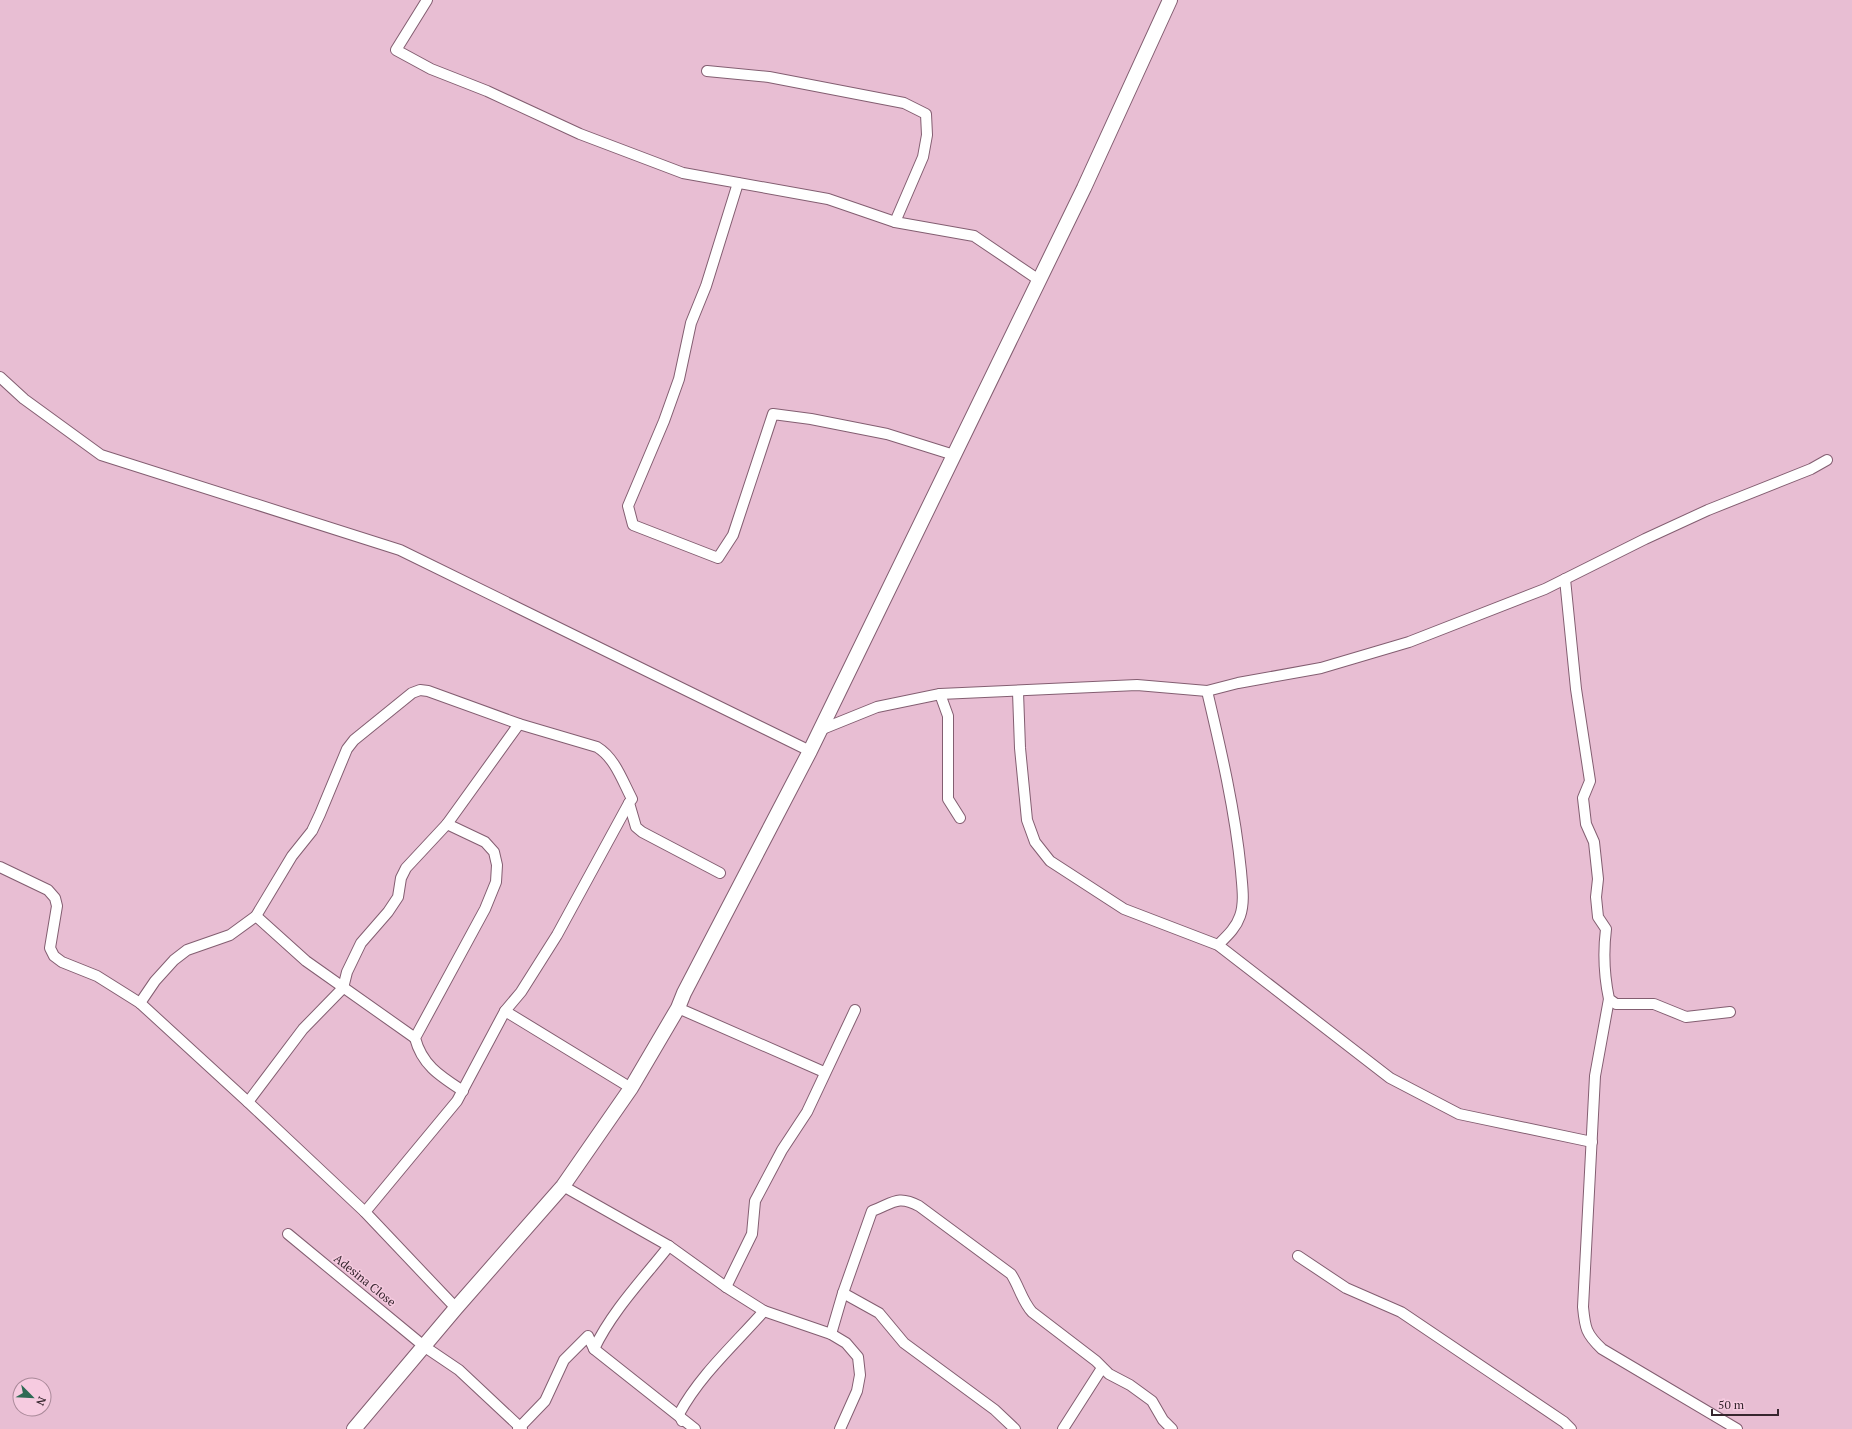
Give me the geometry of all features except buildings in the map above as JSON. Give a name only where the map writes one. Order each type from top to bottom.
[{"type":"main road","points":[[354,1429],[425,1347],[456,1308],[563,1186],[631,1088],[678,1008],[684,993],[810,751],[954,456],[1084,188],[1170,0]]},
{"type":"street","points":[[427,0],[396,50],[432,69],[487,91],[580,134],[683,173],[828,199],[895,222],[974,236],[1039,280]]},
{"type":"street","points":[[707,71],[769,76],[896,101],[904,103],[926,114],[926,135],[923,157],[895,222]]},
{"type":"street","points":[[738,183],[706,286],[691,323],[679,379],[664,421],[628,506],[633,525],[718,558],[733,535],[769,432],[773,414],[810,419],[888,434],[954,456]]},
{"type":"street","points":[[0,377],[24,399],[101,456],[400,550],[810,751]]},
{"type":"street","points":[[820,730],[877,707],[940,694],[1018,692],[1137,685],[1207,690],[1321,668],[1409,642],[1545,589],[1701,513],[1811,469],[1827,460]]},
{"type":"street","points":[[1565,579],[1576,690],[1590,781],[1584,798],[1586,824],[1594,842],[1598,879],[1596,897],[1598,917],[1606,928],[1603,953],[1605,981],[1609,998],[1596,1076],[1583,1307],[1586,1330],[1592,1340],[1602,1349],[1737,1429]]},
{"type":"street","points":[[140,1003],[155,981],[174,960],[187,950],[230,935],[256,916],[292,856],[312,831],[347,749],[354,740],[412,693],[420,690],[428,691],[519,724],[597,747],[606,753],[632,798],[630,803],[557,935],[521,992],[505,1011],[457,1101],[364,1212]]},
{"type":"street","points":[[1207,690],[1239,849],[1242,893],[1240,916],[1232,932],[1218,945]]},
{"type":"street","points":[[1018,692],[1020,748],[1027,820],[1035,842],[1050,860],[1124,909],[1218,945],[1324,1029],[1390,1078],[1459,1114],[1592,1142]]},
{"type":"street","points":[[940,694],[948,716],[948,799],[960,818]]},
{"type":"street","points":[[248,1102],[303,1028],[343,988],[347,972],[361,943],[388,912],[398,897],[401,878],[406,868],[447,824],[519,724]]},
{"type":"street","points":[[630,803],[636,826],[642,832],[720,873]]},
{"type":"street","points":[[447,824],[484,842],[494,852],[498,865],[496,882],[485,908],[415,1038],[418,1051],[425,1061],[441,1076],[463,1091]]},
{"type":"street","points":[[0,867],[48,890],[55,898],[57,906],[50,948],[54,956],[62,962],[97,976],[140,1003],[248,1102],[364,1212],[456,1308]]},
{"type":"street","points":[[256,916],[306,962],[415,1038]]},
{"type":"street","points":[[1609,998],[1616,1004],[1654,1004],[1686,1017],[1730,1012]]},
{"type":"street","points":[[678,1008],[824,1072]]},
{"type":"street","points":[[726,1287],[752,1234],[755,1201],[782,1150],[807,1112],[824,1072],[854,1010]]},
{"type":"street","points":[[505,1011],[631,1088]]},
{"type":"street","points":[[563,1186],[668,1246],[726,1287],[764,1311],[831,1334],[846,1343],[858,1357],[860,1375],[857,1391],[840,1429]]},
{"type":"street","points":[[831,1334],[843,1293],[872,1211],[887,1206],[891,1201],[900,1199],[909,1200],[1011,1274],[1018,1284],[1027,1306],[1032,1312],[1096,1361],[1109,1374],[1130,1385],[1152,1401],[1163,1420],[1172,1429]]},
{"type":"street","name":"Adesina Close","points":[[288,1234],[425,1347],[459,1370],[520,1429]]},
{"type":"street","points":[[594,1349],[617,1313],[668,1246]]},
{"type":"street","points":[[1298,1256],[1346,1288],[1402,1312],[1564,1422],[1571,1429]]},
{"type":"street","points":[[843,1293],[879,1313],[904,1342],[995,1410],[1015,1429]]},
{"type":"street","points":[[682,1420],[679,1414],[686,1401],[699,1384],[764,1311]]},
{"type":"street","points":[[520,1429],[545,1401],[564,1360],[588,1336],[594,1349],[695,1429]]},
{"type":"street","points":[[1063,1429],[1102,1368]]}]
